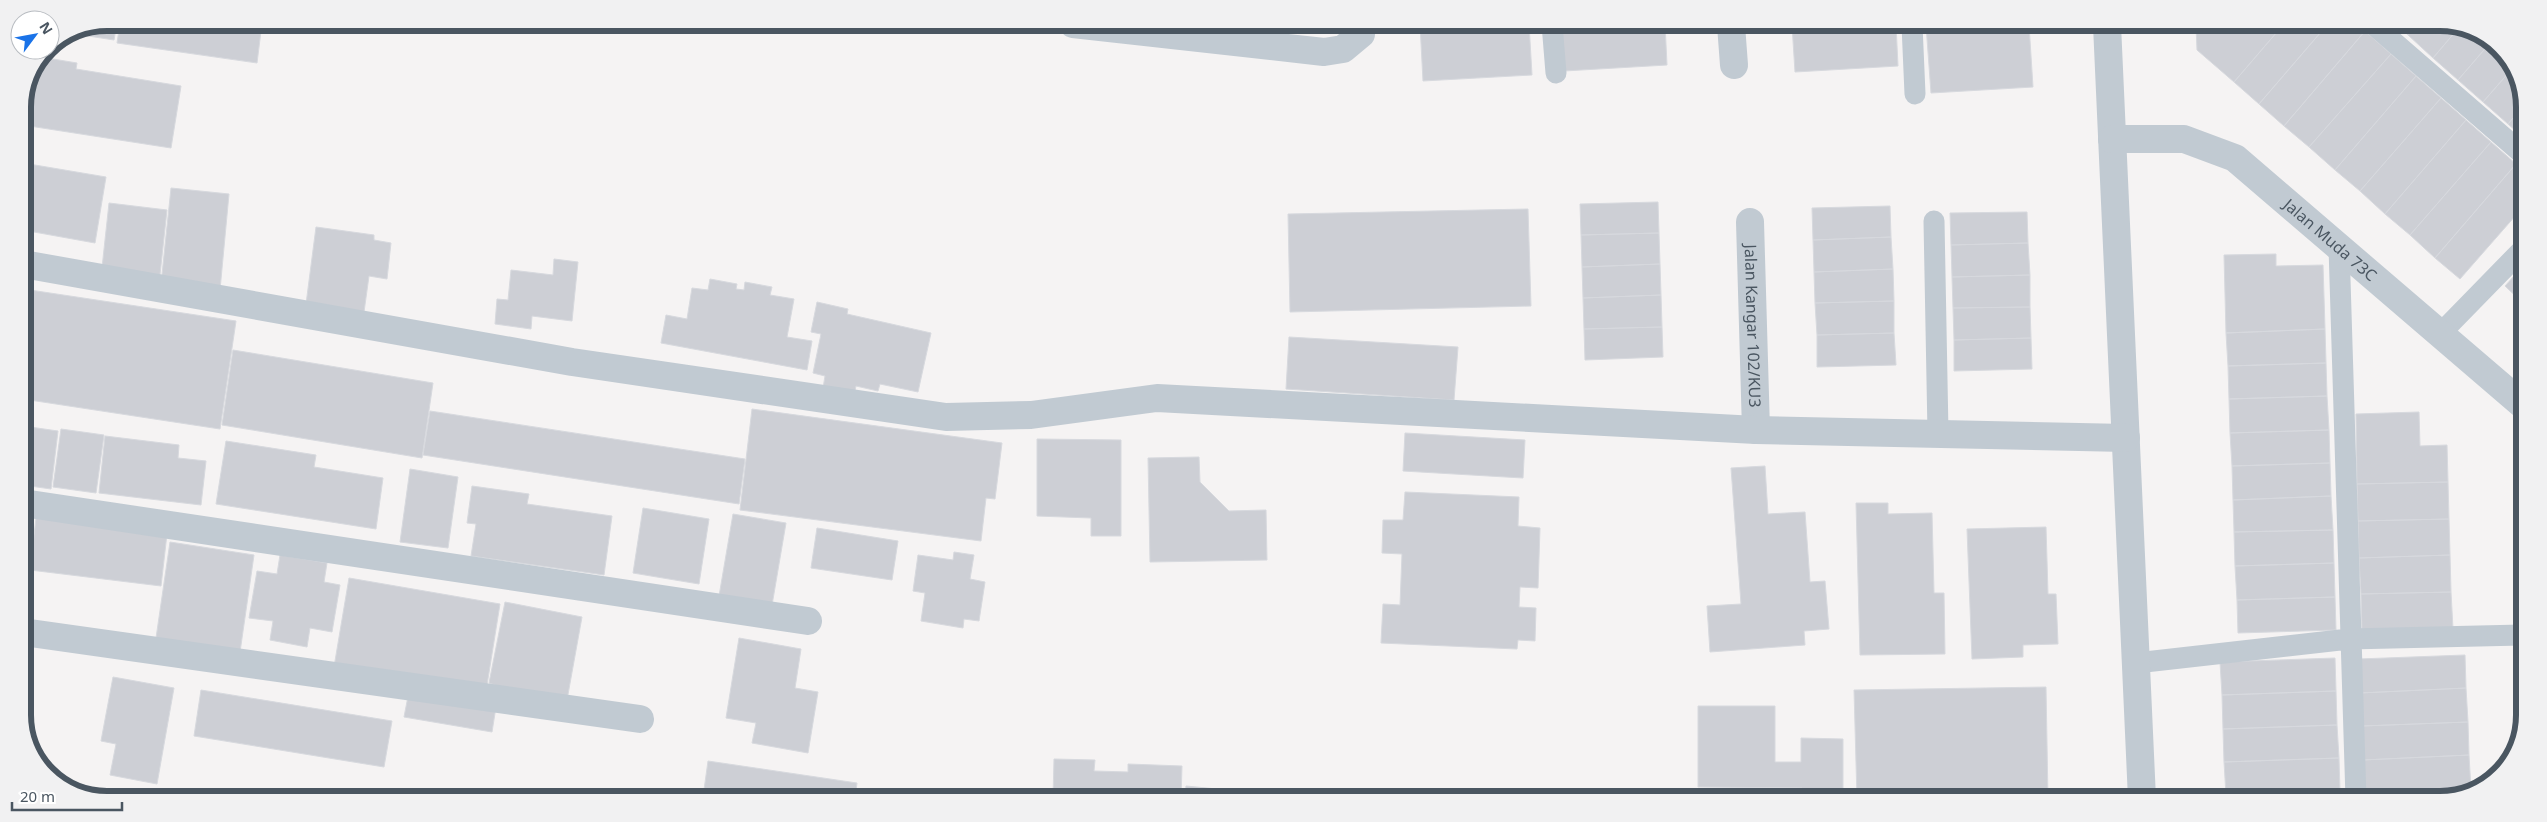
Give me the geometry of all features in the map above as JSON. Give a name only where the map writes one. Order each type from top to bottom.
[{"type":"street","points":[[1193,31],[1324,52],[1343,49],[1361,34],[1361,31]]},
{"type":"street","points":[[1732,31],[1734,65]]},
{"type":"street","points":[[2107,31],[2142,791]]},
{"type":"street","name":"Jalan Muda 73C","points":[[2112,139],[2184,140],[2235,158],[2516,399]]},
{"type":"street","name":"Jalan Kangar 102/KU3","points":[[1750,222],[1756,430]]},
{"type":"street","points":[[31,266],[572,362],[946,418],[1030,415],[1157,398],[1756,430],[2126,438]]},
{"type":"street","points":[[31,504],[808,621]]},
{"type":"street","points":[[31,633],[640,719]]},
{"type":"lane","points":[[1553,31],[1556,72]]},
{"type":"lane","points":[[1912,31],[1915,94]]},
{"type":"lane","points":[[2381,31],[2516,149]]},
{"type":"lane","points":[[1934,221],[1938,433]]},
{"type":"lane","points":[[2338,247],[2356,791]]},
{"type":"lane","points":[[2440,334],[2516,256]]},
{"type":"lane","points":[[2136,664],[2350,639],[2516,635]]},
{"type":"building","points":[[116,31],[114,40],[84,35]]},
{"type":"building","points":[[119,31],[261,31],[257,63],[117,43]]},
{"type":"building","points":[[1420,31],[1529,31],[1532,75],[1423,81]]},
{"type":"building","points":[[1561,31],[1665,31],[1667,65],[1564,71]]},
{"type":"building","points":[[1792,31],[1896,31],[1898,66],[1795,72]]},
{"type":"building","points":[[1926,31],[2029,31],[2033,87],[1931,93]]},
{"type":"building","points":[[2196,31],[2278,31],[2234,82],[2197,50]]},
{"type":"building","points":[[2278,31],[2322,31],[2259,104],[2234,82]]},
{"type":"building","points":[[2322,31],[2365,31],[2284,126],[2259,104]]},
{"type":"building","points":[[2365,31],[2391,54],[2309,147],[2284,126]]},
{"type":"building","points":[[2404,31],[2412,31],[2408,35]]},
{"type":"building","points":[[2412,31],[2454,33],[2433,58],[2408,35]]},
{"type":"building","points":[[2454,33],[2478,41],[2486,47],[2458,80],[2433,58]]},
{"type":"building","points":[[2486,47],[2497,57],[2508,73],[2483,102],[2458,80]]},
{"type":"building","points":[[2391,54],[2416,76],[2335,170],[2309,147]]},
{"type":"building","points":[[48,60],[77,63],[76,69],[181,86],[171,148],[31,126],[33,92],[37,78]]},
{"type":"building","points":[[2508,73],[2516,102],[2516,114],[2508,124],[2483,102]]},
{"type":"building","points":[[2416,76],[2441,98],[2360,191],[2335,170]]},
{"type":"building","points":[[2441,98],[2466,120],[2385,214],[2360,191]]},
{"type":"building","points":[[2516,114],[2516,131],[2508,124]]},
{"type":"building","points":[[2466,120],[2491,142],[2410,235],[2385,214]]},
{"type":"building","points":[[2491,142],[2516,164],[2435,258],[2410,235]]},
{"type":"building","points":[[31,164],[106,177],[95,243],[31,231]]},
{"type":"building","points":[[2516,164],[2516,215],[2460,279],[2435,258]]},
{"type":"building","points":[[171,188],[229,194],[220,290],[161,284]]},
{"type":"building","points":[[1658,202],[1659,233],[1581,235],[1580,204]]},
{"type":"building","points":[[109,203],[167,210],[159,284],[101,277]]},
{"type":"building","points":[[1890,206],[1891,237],[1813,240],[1812,208]]},
{"type":"building","points":[[1528,209],[1531,306],[1290,312],[1288,214]]},
{"type":"building","points":[[2027,212],[2028,243],[1951,245],[1950,213]]},
{"type":"building","points":[[316,227],[374,235],[374,240],[391,243],[387,279],[369,276],[364,312],[306,304]]},
{"type":"building","points":[[1659,233],[1660,264],[1582,267],[1581,235]]},
{"type":"building","points":[[1891,237],[1893,269],[1814,272],[1813,240]]},
{"type":"building","points":[[2028,243],[2030,275],[1952,277],[1951,245]]},
{"type":"building","points":[[2276,254],[2276,266],[2323,265],[2325,329],[2226,333],[2224,255]]},
{"type":"building","points":[[554,259],[578,262],[572,321],[532,316],[531,329],[495,324],[497,299],[508,300],[511,270],[553,275]]},
{"type":"building","points":[[1660,264],[1661,295],[1583,298],[1582,267]]},
{"type":"building","points":[[1893,269],[1894,301],[1815,303],[1814,272]]},
{"type":"building","points":[[2516,274],[2516,296],[2505,286]]},
{"type":"building","points":[[2030,275],[2030,307],[1953,308],[1952,277]]},
{"type":"building","points":[[710,279],[737,284],[736,289],[744,290],[745,282],[772,287],[770,295],[794,299],[787,337],[812,341],[807,370],[661,343],[666,315],[687,319],[692,288],[708,290]]},
{"type":"building","points":[[31,290],[236,321],[220,429],[31,400]]},
{"type":"building","points":[[1661,295],[1662,327],[1584,329],[1583,298]]},
{"type":"building","points":[[1894,301],[1894,333],[1817,335],[1815,303]]},
{"type":"building","points":[[817,302],[848,309],[847,314],[931,333],[918,392],[880,384],[878,391],[856,386],[854,395],[823,388],[825,376],[813,373],[821,334],[811,332]]},
{"type":"building","points":[[2030,307],[2031,338],[1954,340],[1953,308]]},
{"type":"building","points":[[1662,327],[1663,357],[1585,360],[1584,329]]},
{"type":"building","points":[[2325,329],[2326,363],[2228,366],[2226,333]]},
{"type":"building","points":[[1894,333],[1896,365],[1817,367],[1817,335]]},
{"type":"building","points":[[1289,337],[1458,347],[1454,400],[1286,389]]},
{"type":"building","points":[[2031,338],[2032,369],[1954,371],[1954,340]]},
{"type":"building","points":[[233,350],[433,383],[422,458],[222,425]]},
{"type":"building","points":[[2326,363],[2327,396],[2229,399],[2228,366]]},
{"type":"building","points":[[2327,396],[2329,430],[2230,433],[2229,399]]},
{"type":"building","points":[[752,409],[1002,443],[995,499],[986,498],[981,541],[740,510]]},
{"type":"building","points":[[430,411],[745,459],[739,504],[423,455]]},
{"type":"building","points":[[2419,412],[2420,446],[2447,445],[2448,482],[2357,484],[2356,414]]},
{"type":"building","points":[[31,427],[58,431],[51,489],[31,486]]},
{"type":"building","points":[[61,429],[104,435],[96,493],[53,487]]},
{"type":"building","points":[[2329,430],[2330,463],[2232,466],[2230,433]]},
{"type":"building","points":[[1405,433],[1525,440],[1523,478],[1403,471]]},
{"type":"building","points":[[105,436],[179,445],[178,458],[206,461],[201,505],[99,493]]},
{"type":"building","points":[[1037,439],[1121,440],[1121,536],[1091,536],[1091,518],[1037,516]]},
{"type":"building","points":[[226,441],[316,455],[314,467],[383,478],[376,529],[216,504]]},
{"type":"building","points":[[1199,457],[1200,482],[1229,511],[1266,510],[1267,560],[1150,562],[1148,458]]},
{"type":"building","points":[[2330,463],[2331,496],[2233,500],[2232,466]]},
{"type":"building","points":[[1765,466],[1768,514],[1805,512],[1810,582],[1825,581],[1829,629],[1804,631],[1805,645],[1710,652],[1707,606],[1741,604],[1731,468]]},
{"type":"building","points":[[410,469],[458,477],[448,548],[400,542]]},
{"type":"building","points":[[2448,482],[2449,519],[2358,521],[2357,484]]},
{"type":"building","points":[[472,486],[529,494],[527,504],[612,516],[604,575],[471,556],[476,524],[467,523]]},
{"type":"building","points":[[1405,492],[1519,497],[1518,526],[1540,528],[1538,588],[1520,587],[1519,607],[1536,608],[1535,641],[1518,640],[1517,649],[1381,643],[1383,604],[1400,605],[1402,554],[1382,553],[1383,520],[1403,520]]},
{"type":"building","points":[[2331,496],[2333,530],[2234,532],[2233,500]]},
{"type":"building","points":[[1856,503],[1888,503],[1888,514],[1932,513],[1934,593],[1944,593],[1945,654],[1860,655]]},
{"type":"building","points":[[643,508],[709,519],[699,584],[633,573]]},
{"type":"building","points":[[31,511],[33,511],[31,530]]},
{"type":"building","points":[[733,514],[786,523],[771,611],[718,602]]},
{"type":"building","points":[[36,518],[167,534],[161,586],[31,570]]},
{"type":"building","points":[[2449,519],[2450,555],[2359,558],[2358,521]]},
{"type":"building","points":[[2046,527],[2048,594],[2056,594],[2058,644],[2023,645],[2023,657],[1972,659],[1967,529]]},
{"type":"building","points":[[817,528],[898,541],[892,580],[811,568]]},
{"type":"building","points":[[2333,530],[2334,563],[2235,566],[2234,532]]},
{"type":"building","points":[[170,542],[254,555],[240,652],[156,638]]},
{"type":"building","points":[[954,552],[974,555],[970,579],[985,582],[979,621],[964,619],[963,628],[921,621],[925,593],[913,591],[918,555],[953,560]]},
{"type":"building","points":[[280,555],[327,563],[324,582],[340,585],[332,632],[310,628],[307,647],[270,640],[273,621],[249,618],[257,571],[277,574]]},
{"type":"building","points":[[2450,555],[2451,592],[2361,594],[2359,558]]},
{"type":"building","points":[[2334,563],[2335,597],[2237,600],[2235,566]]},
{"type":"building","points":[[349,578],[500,604],[487,685],[499,688],[492,732],[404,717],[411,681],[334,667]]},
{"type":"building","points":[[2451,592],[2453,629],[2362,632],[2361,594]]},
{"type":"building","points":[[2335,597],[2336,630],[2238,633],[2237,600]]},
{"type":"building","points":[[505,602],[582,617],[565,711],[489,683]]},
{"type":"building","points":[[739,638],[801,649],[795,688],[818,692],[808,753],[752,743],[756,723],[726,718]]},
{"type":"building","points":[[2465,655],[2466,688],[2360,693],[2359,659]]},
{"type":"building","points":[[2335,658],[2336,691],[2222,695],[2220,662]]},
{"type":"building","points":[[113,677],[174,688],[157,784],[110,775],[116,744],[101,741]]},
{"type":"building","points":[[2046,687],[2048,791],[1857,791],[1854,690]]},
{"type":"building","points":[[2466,688],[2468,722],[2362,726],[2360,693]]},
{"type":"building","points":[[201,690],[392,721],[384,767],[194,736]]},
{"type":"building","points":[[2336,691],[2337,725],[2223,729],[2222,695]]},
{"type":"building","points":[[1698,706],[1775,706],[1775,762],[1801,762],[1801,738],[1843,739],[1843,791],[1802,791],[1802,788],[1698,787]]},
{"type":"building","points":[[2468,722],[2469,755],[2363,760],[2362,726]]},
{"type":"building","points":[[2337,725],[2339,758],[2224,762],[2223,729]]},
{"type":"building","points":[[2469,755],[2471,784],[2451,790],[2365,791],[2363,760]]},
{"type":"building","points":[[2339,758],[2340,791],[2226,791],[2224,762]]},
{"type":"building","points":[[1054,759],[1095,760],[1094,771],[1128,772],[1128,764],[1182,766],[1181,791],[1053,791]]},
{"type":"building","points":[[708,761],[857,783],[856,791],[704,791]]},
{"type":"building","points":[[1186,786],[1238,791],[1186,791]]}]
